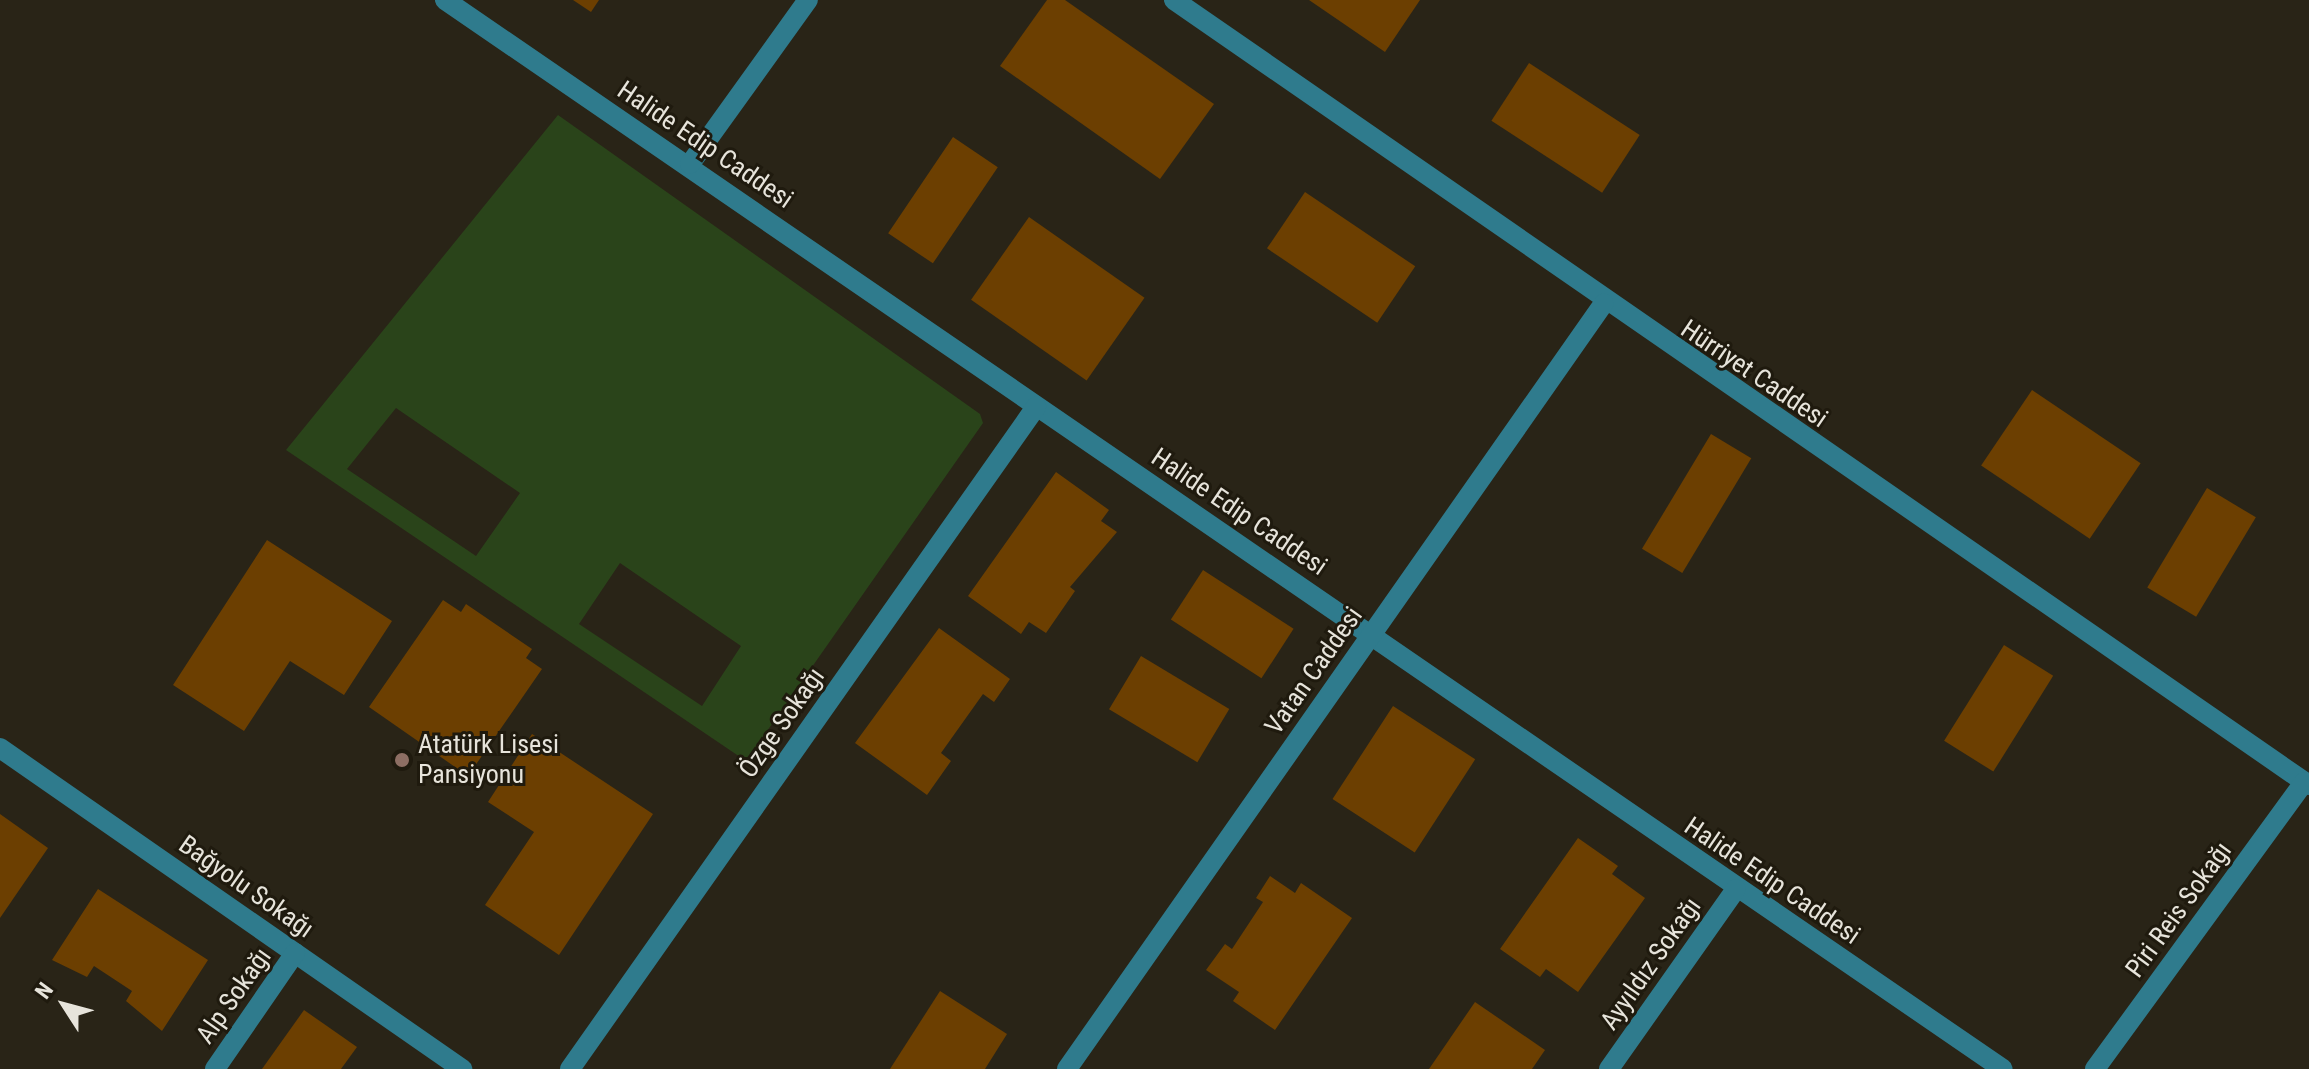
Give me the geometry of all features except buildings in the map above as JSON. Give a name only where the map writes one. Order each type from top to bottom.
[{"type":"street","name":"Halide Edip Caddesi","points":[[445,0],[690,164],[1036,407],[1373,632],[1736,889],[2003,1069]]},
{"type":"street","points":[[690,164],[808,0]]},
{"type":"street","name":"Hürriyet Caddesi","points":[[1174,0],[1604,303],[2307,783]]},
{"type":"street","name":"Vatan Caddesi","points":[[1067,1069],[1604,303]]},
{"type":"street","name":"Özge Sokağı","points":[[570,1069],[1036,407]]},
{"type":"street","name":"Bağyolu Sokağı","points":[[0,748],[462,1069]]},
{"type":"street","name":"Piri Reis Sokağı","points":[[2095,1069],[2307,783]]},
{"type":"street","name":"Ayyıldız Sokağı","points":[[1609,1069],[1736,889]]},
{"type":"street","name":"Alp Sokağı","points":[[215,1069],[295,953]]},
{"type":"green space","points":[[558,115],[980,414],[983,423],[746,761],[286,450]],"holes":[[[396,408],[520,493],[476,556],[347,469]],[[620,563],[741,646],[702,706],[579,624]]]},
{"type":"place","name":"Atatürk Lisesi Pansiyonu","points":[[402,760]]}]
